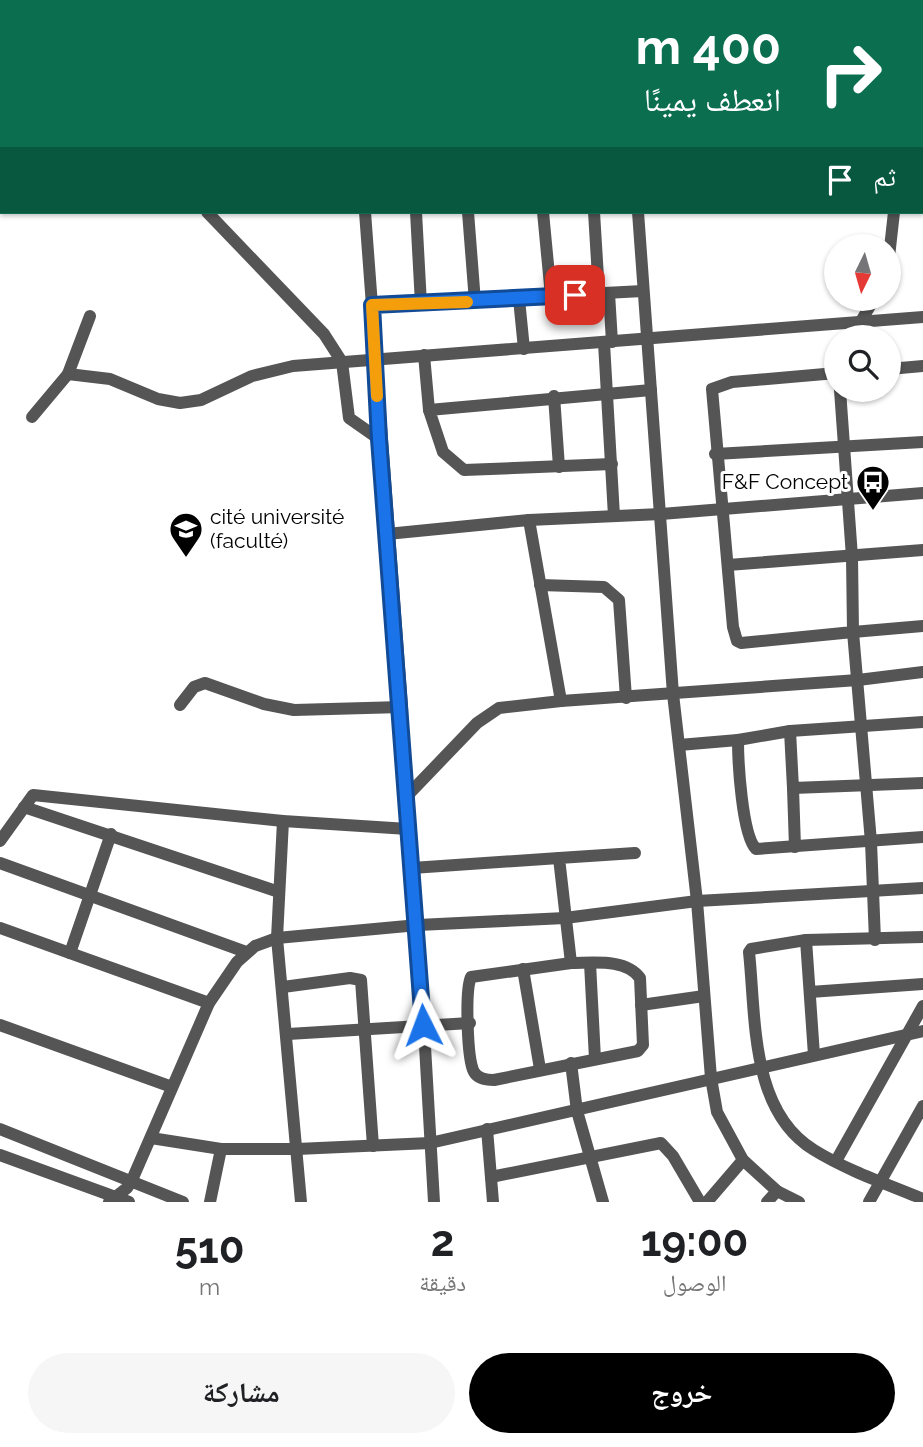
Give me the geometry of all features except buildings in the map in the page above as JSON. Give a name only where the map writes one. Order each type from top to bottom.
[{"type":"street","points":[[209,214],[324,334],[342,362],[349,418],[379,439]]},
{"type":"street","points":[[365,214],[379,439],[402,707],[405,798],[418,925],[434,1202]]},
{"type":"street","points":[[416,214],[421,304]]},
{"type":"street","points":[[468,214],[475,302]]},
{"type":"street","points":[[543,214],[551,296]]},
{"type":"street","points":[[594,214],[608,342],[614,516]]},
{"type":"street","points":[[638,214],[673,694],[696,901],[711,1078],[718,1112],[743,1160],[777,1191],[799,1202]]},
{"type":"street","points":[[892,234],[894,214]]},
{"type":"street","points":[[372,305],[475,302],[643,291]]},
{"type":"street","points":[[519,299],[524,349]]},
{"type":"street","points":[[860,323],[866,312]]},
{"type":"street","points":[[32,417],[68,374],[90,316]]},
{"type":"street","points":[[68,374],[110,379],[158,400],[180,403],[211,397],[265,372],[293,366],[374,357],[647,341],[923,317]]},
{"type":"street","points":[[424,355],[429,410],[443,452],[464,470],[612,464]]},
{"type":"street","points":[[901,368],[923,366]]},
{"type":"street","points":[[824,374],[732,382],[715,386],[712,394],[720,508],[737,641],[754,644],[923,626]]},
{"type":"street","points":[[429,410],[554,396],[651,390]]},
{"type":"street","points":[[554,396],[559,467]]},
{"type":"street","points":[[841,402],[852,557],[853,632],[871,842],[875,940]]},
{"type":"street","points":[[715,454],[844,444],[923,442]]},
{"type":"street","points":[[387,534],[529,520],[661,514],[923,493]]},
{"type":"street","points":[[529,520],[561,701]]},
{"type":"street","points":[[728,565],[923,550]]},
{"type":"street","points":[[540,585],[604,587],[613,592],[619,600],[625,698]]},
{"type":"street","points":[[405,798],[488,714],[508,706],[858,680],[923,672]]},
{"type":"street","points":[[180,705],[194,687],[205,683],[264,704],[294,710],[402,707]]},
{"type":"street","points":[[679,745],[738,740],[790,731],[923,722]]},
{"type":"street","points":[[790,731],[795,847]]},
{"type":"street","points":[[738,740],[740,772],[753,848],[760,850],[923,837]]},
{"type":"street","points":[[793,788],[923,783]]},
{"type":"street","points":[[0,841],[33,795],[283,821],[408,829]]},
{"type":"street","points":[[24,807],[279,892]]},
{"type":"street","points":[[283,821],[277,938],[288,1034],[301,1202]]},
{"type":"street","points":[[70,953],[111,834]]},
{"type":"street","points":[[412,868],[635,853]]},
{"type":"street","points":[[559,858],[571,963]]},
{"type":"street","points":[[0,863],[246,953]]},
{"type":"street","points":[[0,1155],[122,1201],[209,1003],[246,953],[277,938],[418,925],[565,918],[696,901],[874,893],[923,888]]},
{"type":"street","points":[[0,928],[209,1003]]},
{"type":"street","points":[[923,937],[806,940],[750,950],[760,1066],[779,1113],[792,1133],[813,1150],[923,1199]]},
{"type":"street","points":[[806,940],[814,1055]]},
{"type":"street","points":[[571,963],[631,967],[639,978],[645,1038],[638,1051],[494,1080],[480,1077],[474,1072],[467,988],[471,976],[571,963]]},
{"type":"street","points":[[590,963],[595,1059]]},
{"type":"street","points":[[523,969],[540,1069]]},
{"type":"street","points":[[283,987],[358,978],[362,984],[373,1146]]},
{"type":"street","points":[[810,992],[923,984]]},
{"type":"street","points":[[641,1005],[704,996]]},
{"type":"street","points":[[836,1161],[923,1006]]},
{"type":"street","points":[[288,1034],[470,1023]]},
{"type":"street","points":[[0,1025],[172,1087]]},
{"type":"street","points":[[151,1139],[221,1149],[297,1149],[430,1143],[923,1031]]},
{"type":"street","points":[[571,1063],[577,1111],[603,1202]]},
{"type":"street","points":[[869,1202],[923,1106]]},
{"type":"street","points":[[0,1129],[183,1202]]},
{"type":"street","points":[[487,1129],[493,1202]]},
{"type":"street","points":[[491,1177],[661,1143],[673,1156],[700,1202]]},
{"type":"street","points":[[210,1202],[221,1149]]},
{"type":"street","points":[[707,1202],[743,1160]]},
{"type":"street","points":[[767,1202],[777,1191]]},
{"type":"slow traffic","points":[[377,396],[372,305],[467,302]]},
{"type":"place","name":"F&F Concept","points":[[873,512]]},
{"type":"place","name":"cité université (faculté)","points":[[186,559]]},
{"type":"route","points":[[423,1025],[418,925],[405,798],[402,707],[379,439],[372,305],[575,295]]}]
